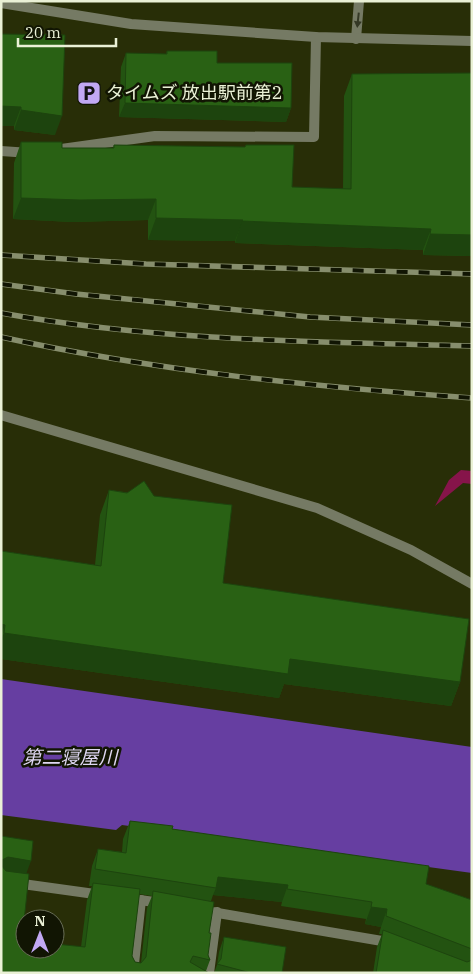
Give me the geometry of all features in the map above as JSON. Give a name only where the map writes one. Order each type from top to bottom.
[{"type":"street","points":[[356,39],[360,1]]},
{"type":"street","points":[[1,3],[131,24],[316,38],[472,41]]},
{"type":"street","points":[[1,151],[28,154],[155,136],[314,137],[316,38]]},
{"type":"street","points":[[1,415],[317,508],[411,550],[472,584]]},
{"type":"street","points":[[1,881],[170,905]]},
{"type":"street","points":[[133,973],[141,900]]},
{"type":"street","points":[[189,908],[382,941],[400,948]]},
{"type":"street","points":[[209,973],[217,912]]},
{"type":"shaded area","points":[[461,470],[472,471],[472,484],[463,483],[435,506],[449,480]]},
{"type":"water","name":"第二寝屋川","points":[[1,679],[472,747],[472,873],[122,825],[116,830],[1,815]]},
{"type":"building","points":[[1,34],[65,35],[62,116],[21,110],[21,107],[1,106]]},
{"type":"building","points":[[167,51],[217,51],[217,63],[292,63],[291,108],[125,103],[126,53],[167,54]]},
{"type":"building","points":[[472,73],[472,235],[430,234],[431,229],[156,218],[156,199],[80,200],[21,198],[21,142],[62,142],[62,148],[114,148],[114,145],[245,147],[246,145],[294,145],[292,187],[351,189],[352,74]]},
{"type":"building","points":[[144,481],[154,496],[232,505],[223,583],[469,619],[460,682],[290,659],[288,674],[4,633],[5,625],[1,624],[1,551],[101,566],[109,490],[127,493]]},
{"type":"building","points":[[130,821],[173,826],[172,829],[429,866],[426,884],[472,900],[472,949],[386,916],[387,909],[371,907],[372,902],[287,889],[288,885],[218,877],[216,888],[95,869],[98,849],[126,853]]},
{"type":"building","points":[[1,836],[33,841],[31,861],[8,857],[1,862]]},
{"type":"building","points":[[1,865],[6,871],[29,874],[25,909],[15,909],[15,959],[65,959],[65,945],[85,947],[93,883],[140,889],[132,956],[135,962],[141,963],[146,957],[153,891],[214,902],[209,933],[211,933],[208,955],[210,960],[193,956],[190,962],[209,973],[1,973]]},
{"type":"building","points":[[383,930],[467,962],[472,960],[472,973],[376,973]]},
{"type":"building","points":[[224,937],[286,947],[282,973],[251,973],[217,964],[221,959]]},
{"type":"railway","points":[[1,255],[146,264],[472,274]]},
{"type":"railway","points":[[1,284],[76,294],[310,317],[472,325]]},
{"type":"railway","points":[[1,313],[59,322],[177,335],[236,339],[472,346]]},
{"type":"railway","points":[[1,337],[118,359],[235,376],[354,389],[472,398]]},
{"type":"place","name":"タイムズ 放出駅前第2","points":[[89,93]]}]
